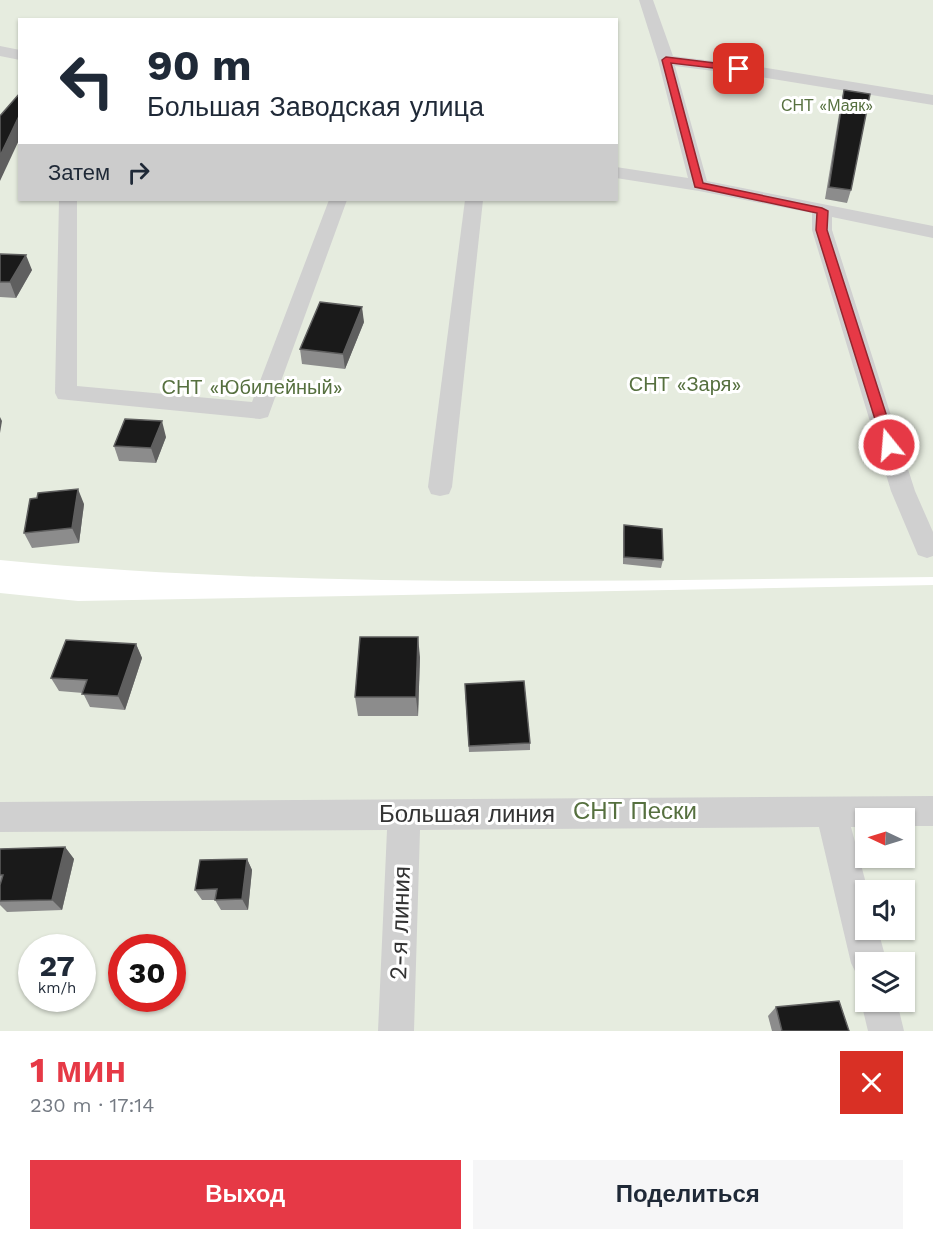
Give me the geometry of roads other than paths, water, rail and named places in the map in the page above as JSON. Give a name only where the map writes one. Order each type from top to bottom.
[{"type":"street","points":[[646,0],[669,60],[699,185]]},
{"type":"street","points":[[0,51],[18,55]]},
{"type":"street","points":[[669,60],[933,100]]},
{"type":"street","points":[[618,172],[699,185],[933,232]]},
{"type":"street","points":[[68,201],[66,393],[260,411],[338,201]]},
{"type":"street","points":[[440,487],[474,201]]},
{"type":"street","points":[[822,211],[822,230],[903,491],[927,548]]},
{"type":"street","name":"Большая линия","points":[[0,817],[933,811]]},
{"type":"street","points":[[831,812],[866,952]]},
{"type":"street","name":"2-я линия","points":[[396,1031],[404,814]]},
{"type":"street","points":[[881,1012],[886,1031]]},
{"type":"park label","name":"СНТ «Маяк»","points":[[827,105]]},
{"type":"park label","name":"СНТ «Заря»","points":[[685,384]]},
{"type":"park label","name":"СНТ «Юбилейный»","points":[[252,387]]},
{"type":"park label","name":"СНТ Пески","points":[[635,811]]}]
